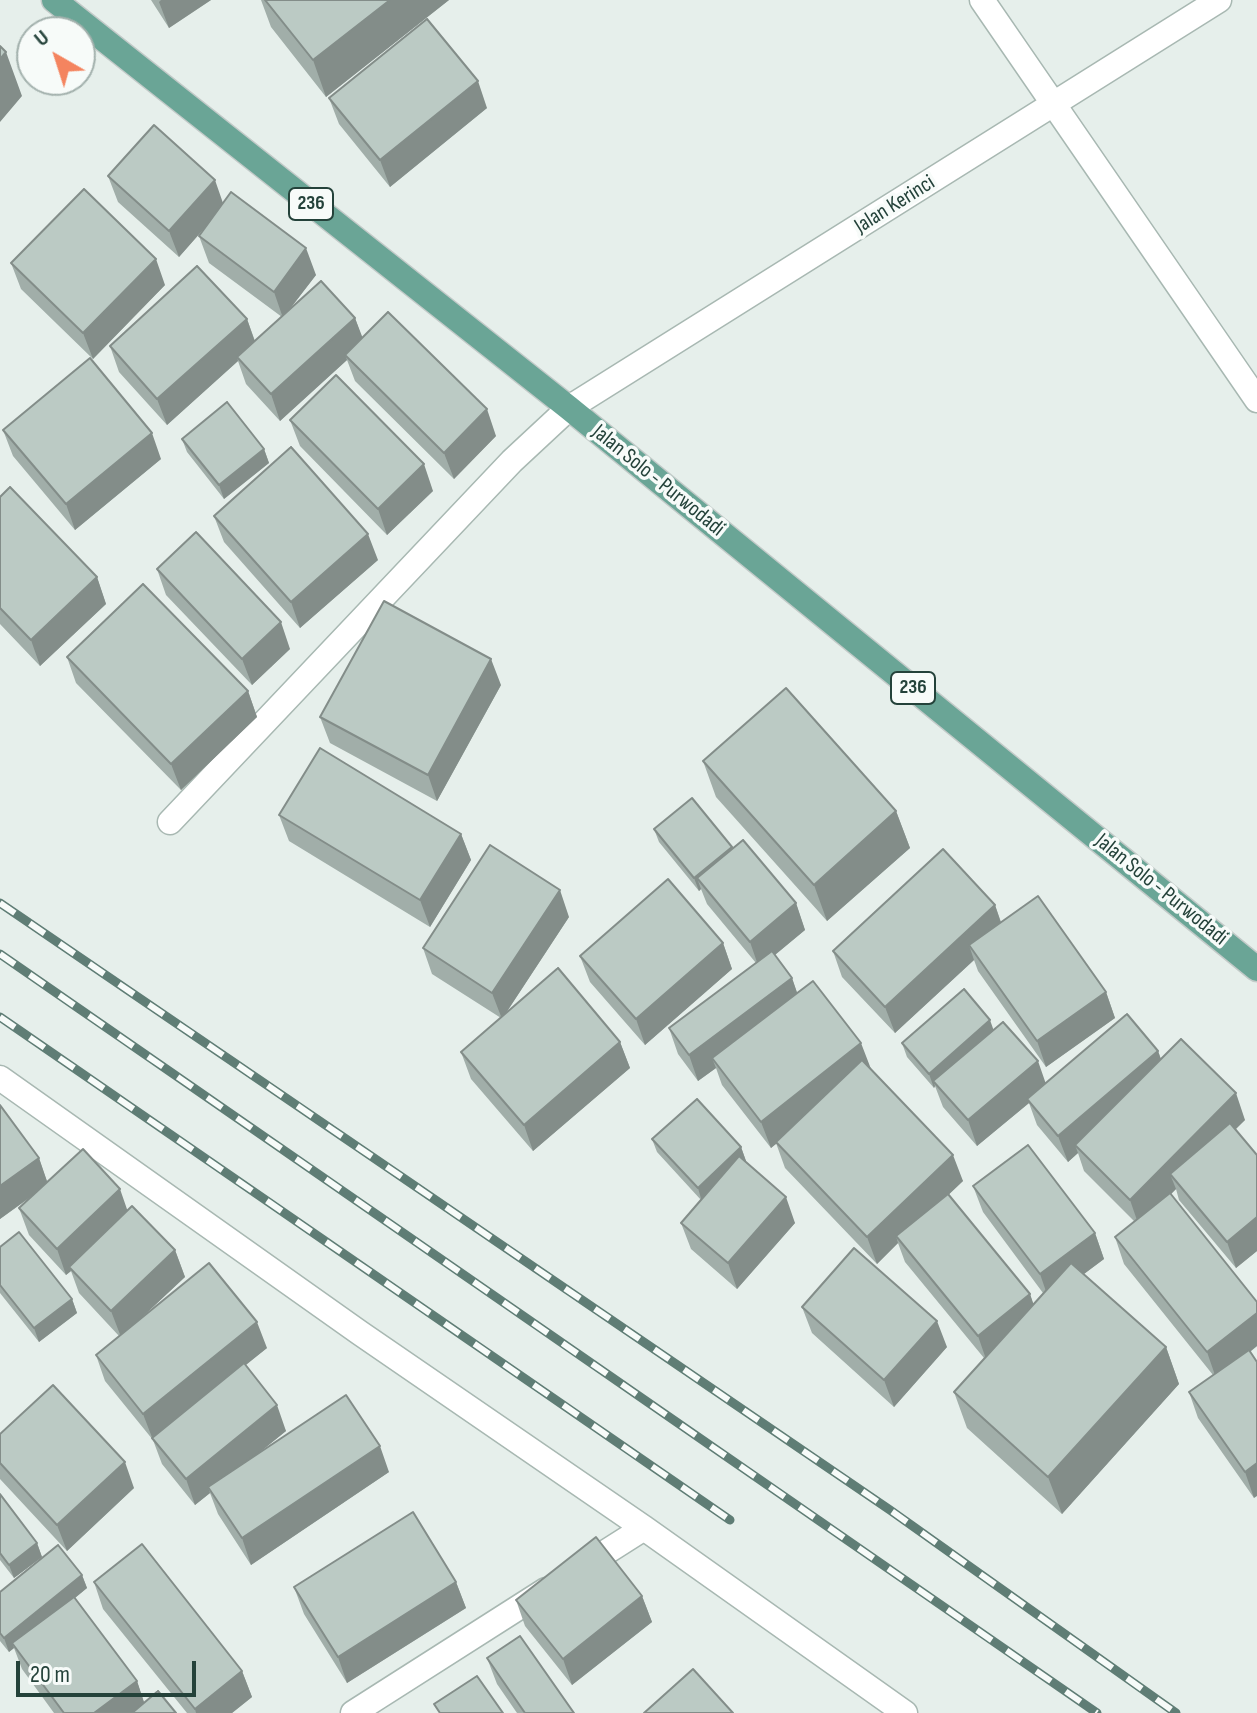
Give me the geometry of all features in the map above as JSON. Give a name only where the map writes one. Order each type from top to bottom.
[{"type":"main road","name":"Jalan Solo - Purwodadi","points":[[54,0],[569,408],[1257,969]]},
{"type":"street","points":[[982,0],[1257,400]]},
{"type":"street","name":"Jalan Kerinci","points":[[170,822],[512,461],[569,408],[1219,0]]},
{"type":"street","points":[[0,1078],[905,1713]]},
{"type":"street","points":[[353,1713],[644,1528]]},
{"type":"building","points":[[265,0],[390,0],[313,60]]},
{"type":"building","points":[[427,19],[478,81],[380,160],[329,98]]},
{"type":"building","points":[[154,125],[215,180],[169,231],[108,176]]},
{"type":"building","points":[[84,189],[156,259],[83,333],[11,263]]},
{"type":"building","points":[[231,192],[306,248],[274,292],[199,236]]},
{"type":"building","points":[[197,266],[247,319],[157,399],[110,346]]},
{"type":"building","points":[[321,281],[355,318],[271,394],[237,357]]},
{"type":"building","points":[[388,312],[487,409],[444,453],[345,355]]},
{"type":"building","points":[[90,358],[152,433],[66,504],[3,430]]},
{"type":"building","points":[[336,375],[424,464],[378,509],[290,420]]},
{"type":"building","points":[[227,402],[264,449],[219,485],[182,439]]},
{"type":"building","points":[[291,447],[368,534],[291,602],[214,516]]},
{"type":"building","points":[[10,487],[97,577],[31,640],[0,608],[0,497]]},
{"type":"building","points":[[196,532],[281,622],[242,659],[157,569]]},
{"type":"building","points":[[143,584],[248,691],[171,764],[67,657]]},
{"type":"building","points":[[384,601],[491,659],[428,775],[320,717]]},
{"type":"building","points":[[786,688],[896,811],[814,885],[703,761]]},
{"type":"building","points":[[320,748],[461,834],[420,900],[279,815]]},
{"type":"building","points":[[692,798],[732,847],[694,878],[654,829]]},
{"type":"building","points":[[743,840],[796,903],[750,942],[697,878]]},
{"type":"building","points":[[490,845],[560,890],[492,993],[423,948]]},
{"type":"building","points":[[943,849],[995,905],[885,1007],[833,951]]},
{"type":"building","points":[[668,879],[723,943],[636,1019],[580,956]]},
{"type":"building","points":[[1038,896],[1106,992],[1037,1041],[969,945]]},
{"type":"building","points":[[772,951],[792,978],[689,1055],[669,1028]]},
{"type":"building","points":[[558,968],[620,1042],[524,1125],[461,1052]]},
{"type":"building","points":[[813,981],[861,1043],[761,1122],[712,1058]]},
{"type":"building","points":[[964,989],[990,1020],[929,1074],[902,1043]]},
{"type":"building","points":[[1127,1014],[1158,1051],[1058,1136],[1027,1099]]},
{"type":"building","points":[[1003,1022],[1038,1061],[968,1120],[933,1081]]},
{"type":"building","points":[[1181,1039],[1236,1093],[1130,1200],[1075,1145]]},
{"type":"building","points":[[862,1060],[953,1155],[867,1237],[776,1142]]},
{"type":"building","points":[[697,1099],[741,1147],[698,1188],[652,1139]]},
{"type":"building","points":[[0,1105],[39,1158],[0,1186]]},
{"type":"building","points":[[1230,1123],[1257,1155],[1257,1217],[1227,1242],[1170,1174]]},
{"type":"building","points":[[1028,1145],[1095,1233],[1040,1274],[973,1186]]},
{"type":"building","points":[[83,1149],[120,1189],[57,1249],[19,1208]]},
{"type":"building","points":[[739,1156],[786,1197],[728,1263],[681,1223]]},
{"type":"building","points":[[1170,1193],[1257,1302],[1257,1313],[1207,1352],[1115,1237]]},
{"type":"building","points":[[948,1194],[1030,1294],[978,1336],[896,1236]]},
{"type":"building","points":[[132,1206],[175,1250],[111,1311],[69,1267]]},
{"type":"building","points":[[19,1232],[72,1299],[34,1328],[0,1285],[0,1247]]},
{"type":"building","points":[[854,1248],[937,1321],[884,1380],[802,1307]]},
{"type":"building","points":[[209,1263],[257,1322],[143,1414],[96,1355]]},
{"type":"building","points":[[1071,1263],[1166,1347],[1048,1477],[954,1392]]},
{"type":"building","points":[[1249,1350],[1257,1362],[1257,1463],[1245,1472],[1189,1392]]},
{"type":"building","points":[[244,1363],[277,1405],[186,1479],[152,1438]]},
{"type":"building","points":[[53,1385],[125,1462],[57,1525],[0,1463],[0,1434]]},
{"type":"building","points":[[346,1395],[380,1446],[242,1538],[208,1487]]},
{"type":"building","points":[[0,1494],[37,1543],[9,1565],[0,1553]]},
{"type":"building","points":[[413,1512],[456,1582],[338,1657],[294,1587]]},
{"type":"building","points":[[596,1537],[642,1596],[563,1659],[516,1600]]},
{"type":"building","points":[[142,1544],[242,1671],[195,1709],[94,1582]]},
{"type":"building","points":[[58,1545],[82,1575],[4,1638],[0,1633],[0,1592]]},
{"type":"building","points":[[74,1597],[137,1681],[94,1713],[64,1713],[12,1643]]},
{"type":"building","points":[[520,1636],[574,1713],[525,1713],[487,1658]]},
{"type":"building","points":[[693,1669],[733,1713],[644,1713]]},
{"type":"building","points":[[477,1676],[503,1713],[440,1713],[434,1704]]},
{"type":"building","points":[[158,1691],[176,1713],[132,1713]]},
{"type":"railway","points":[[0,903],[890,1510],[1176,1713]]},
{"type":"railway","points":[[0,954],[1097,1713]]},
{"type":"railway","points":[[0,1017],[730,1520]]}]
